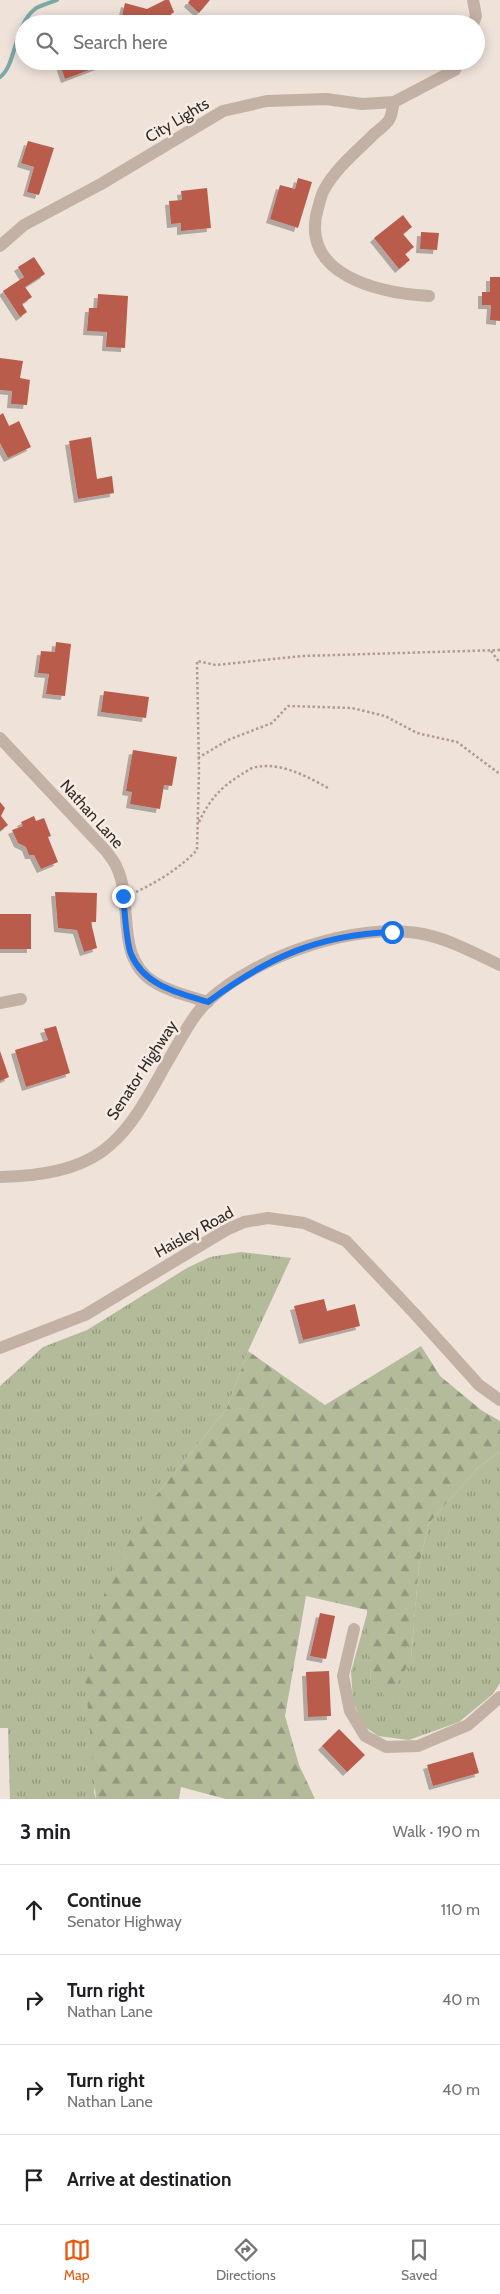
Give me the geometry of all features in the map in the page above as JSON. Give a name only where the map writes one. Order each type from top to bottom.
[{"type":"street","points":[[473,0],[476,15]]},
{"type":"street","name":"City Lights","points":[[0,246],[24,225],[101,184],[223,110],[267,101],[326,99],[362,104],[394,102],[455,70]]},
{"type":"street","points":[[394,102],[389,120],[345,162],[324,190],[316,216],[314,233],[320,253],[335,268],[352,278],[377,288],[406,295],[429,296]]},
{"type":"street","name":"Nathan Lane","points":[[0,738],[107,852],[118,869],[130,954],[140,969],[152,981],[172,991],[208,1002]]},
{"type":"street","name":"Senator Highway","points":[[0,1177],[52,1172],[89,1160],[110,1145],[128,1126],[183,1034],[208,1002],[242,977],[267,963],[316,944],[350,935],[392,932],[423,934],[456,945],[500,965]]},
{"type":"street","points":[[0,1003],[21,999]]},
{"type":"street","name":"Haisley Road","points":[[0,1348],[85,1315],[226,1230],[244,1222],[268,1218],[304,1223],[346,1241],[479,1385],[500,1400]]},
{"type":"street","points":[[354,1629],[343,1676],[350,1711],[365,1736],[386,1747],[418,1746],[468,1726],[500,1698]]},
{"type":"path","points":[[491,650],[500,663]]},
{"type":"path","points":[[123,896],[157,882],[188,860],[197,850],[197,661],[216,665],[302,656],[500,650]]},
{"type":"path","points":[[198,758],[228,740],[272,723],[288,706],[352,708],[386,716],[417,733],[457,742],[500,774]]},
{"type":"path","points":[[198,824],[210,800],[229,782],[255,766],[280,768],[303,775],[330,789]]},
{"type":"path","points":[[496,770],[500,767]]},
{"type":"green space","points":[[241,1252],[291,1258],[248,1351],[226,1410],[153,1499],[94,1792],[96,1799],[10,1799],[8,1728],[0,1728],[0,1386],[43,1347],[87,1330],[187,1268],[210,1257]]},
{"type":"green space","points":[[421,1346],[440,1376],[481,1410],[500,1421],[500,1451],[478,1468],[429,1523],[419,1565],[411,1659],[395,1688],[385,1696],[371,1683],[367,1610],[306,1596],[285,1716],[299,1765],[315,1799],[226,1799],[181,1787],[179,1799],[96,1799],[85,1677],[107,1582],[153,1499],[226,1410],[248,1351],[325,1405]]},
{"type":"green space","points":[[500,1451],[500,1683],[493,1694],[459,1722],[409,1740],[378,1736],[363,1725],[353,1701],[351,1672],[368,1610],[371,1683],[411,1659],[419,1565],[429,1523],[478,1468]]},
{"type":"building","points":[[165,0],[169,0],[174,12],[170,15],[122,15],[125,3],[147,9]]},
{"type":"building","points":[[190,0],[210,0],[199,13],[188,3]]},
{"type":"building","points":[[62,70],[89,70],[65,79]]},
{"type":"building","points":[[28,141],[54,148],[39,195],[27,192],[34,167],[21,163]]},
{"type":"building","points":[[298,178],[312,182],[298,228],[270,219],[280,185],[295,189]]},
{"type":"building","points":[[207,188],[211,228],[181,231],[181,223],[171,224],[169,201],[182,200],[181,191]]},
{"type":"building","points":[[403,215],[412,227],[403,234],[414,247],[405,254],[410,260],[399,269],[374,238]]},
{"type":"building","points":[[421,232],[439,233],[437,250],[420,249]]},
{"type":"building","points":[[34,257],[45,274],[25,287],[32,297],[22,304],[27,312],[20,317],[3,291],[24,277],[18,267]]},
{"type":"building","points":[[490,277],[500,277],[500,321],[490,320],[491,305],[482,305],[482,292],[490,292]]},
{"type":"building","points":[[98,294],[128,296],[125,348],[106,347],[107,332],[87,331],[89,308],[97,308]]},
{"type":"building","points":[[0,358],[23,361],[20,378],[30,380],[27,405],[11,404],[12,391],[0,390]]},
{"type":"building","points":[[3,413],[9,426],[19,421],[31,447],[8,458],[0,443],[0,415]]},
{"type":"building","points":[[91,437],[97,479],[112,476],[114,493],[78,499],[69,441]]},
{"type":"building","points":[[56,642],[71,644],[65,696],[46,694],[49,674],[38,673],[41,651],[55,652]]},
{"type":"building","points":[[104,691],[149,697],[146,718],[101,712]]},
{"type":"building","points":[[133,750],[177,757],[172,786],[164,785],[160,809],[130,804],[132,792],[126,791]]},
{"type":"building","points":[[0,802],[5,808],[1,816],[8,825],[0,831]]},
{"type":"building","points":[[34,816],[36,821],[44,818],[51,836],[48,837],[58,862],[41,869],[34,855],[29,855],[26,847],[18,843],[12,830],[23,826],[21,822]]},
{"type":"building","points":[[55,892],[97,893],[96,922],[91,922],[97,948],[84,952],[77,930],[58,928]]},
{"type":"building","points":[[0,914],[31,914],[31,949],[0,949]]},
{"type":"building","points":[[56,1026],[70,1073],[26,1087],[15,1050],[48,1040],[44,1029]]},
{"type":"building","points":[[0,1051],[9,1077],[0,1081]]},
{"type":"building","points":[[324,1299],[327,1311],[355,1304],[360,1326],[303,1340],[294,1306]]},
{"type":"building","points":[[320,1613],[335,1616],[326,1659],[310,1656]]},
{"type":"building","points":[[329,1671],[331,1716],[308,1717],[306,1672]]},
{"type":"building","points":[[339,1729],[365,1755],[347,1772],[322,1746]]},
{"type":"building","points":[[473,1752],[479,1773],[433,1786],[427,1765]]},
{"type":"waterway","points":[[29,15],[35,9],[57,0]]},
{"type":"waterway","points":[[0,77],[9,64],[15,47]]},
{"type":"route","points":[[123,896],[130,954],[140,969],[152,981],[172,991],[208,1002],[242,977],[267,963],[316,944],[342,936],[392,932]]}]
